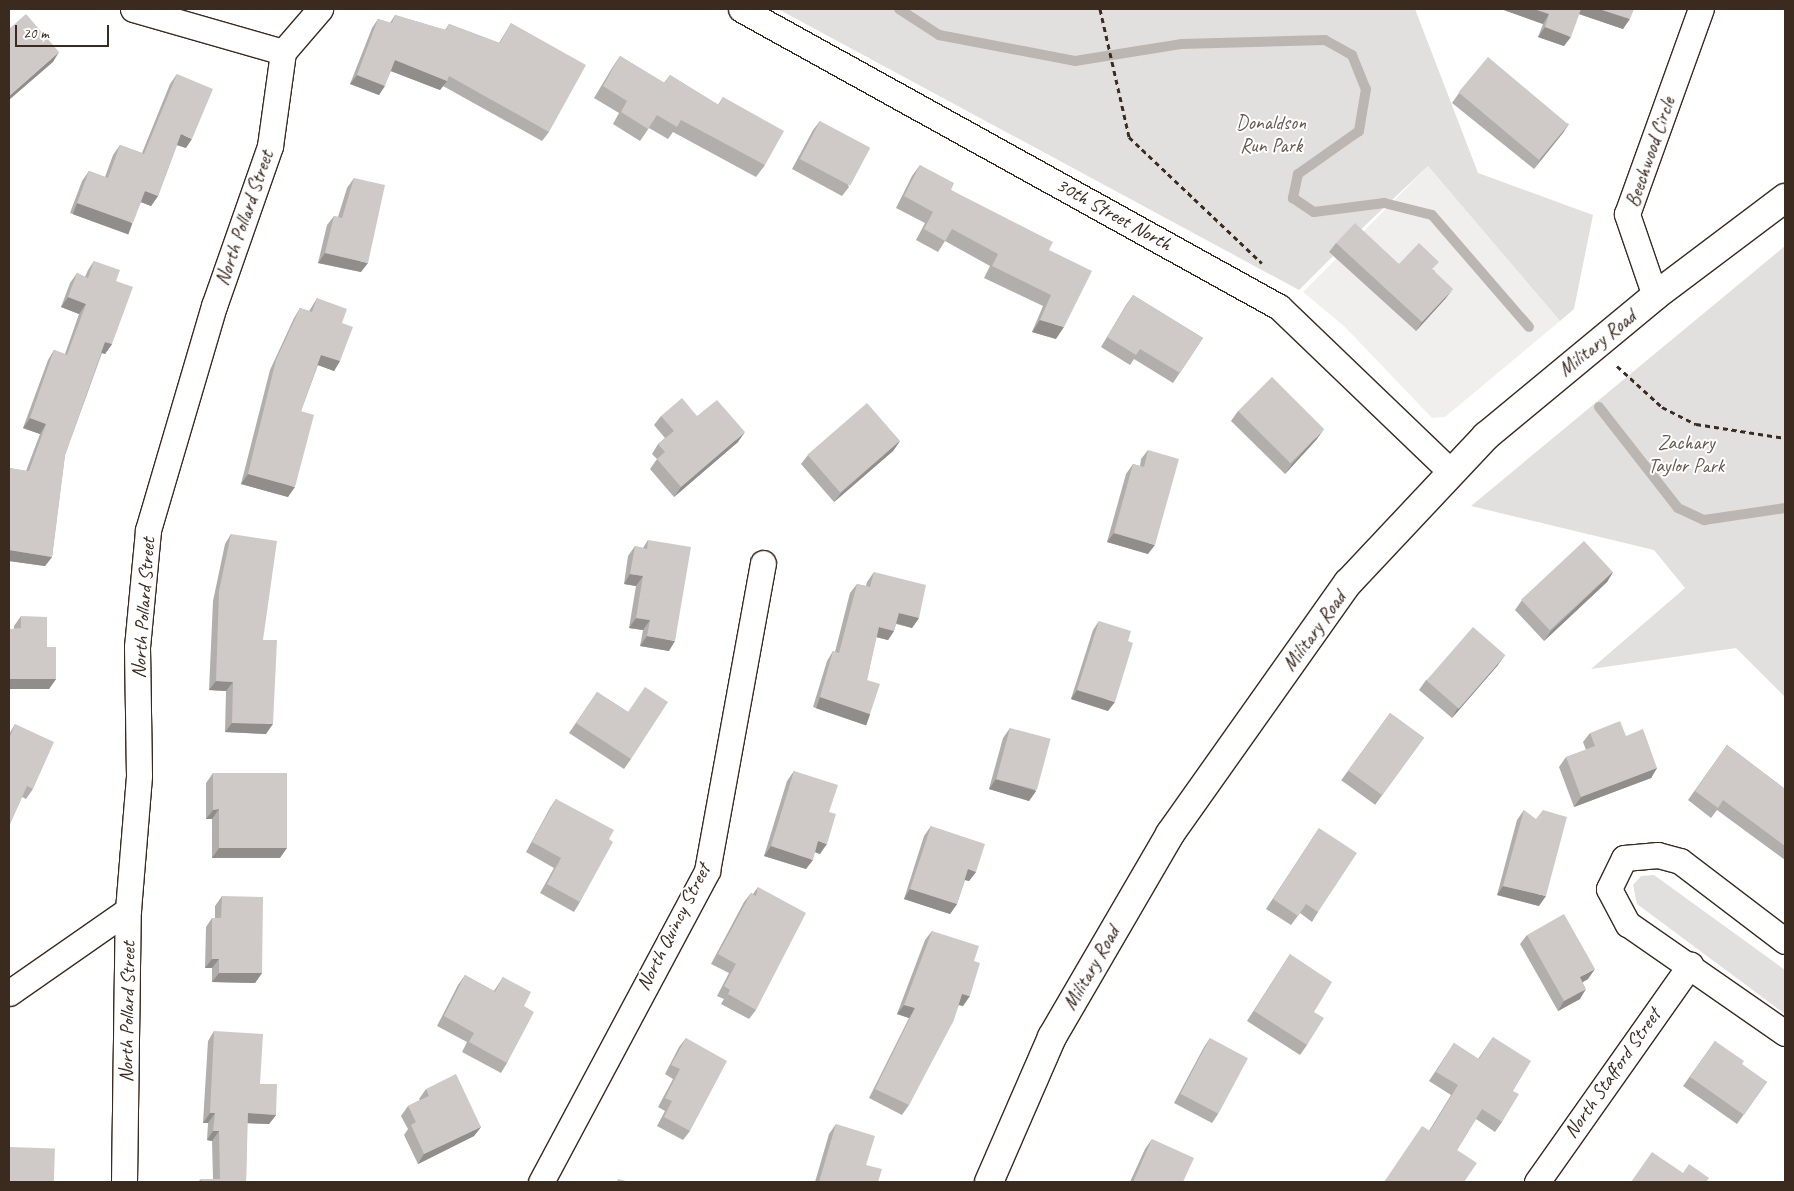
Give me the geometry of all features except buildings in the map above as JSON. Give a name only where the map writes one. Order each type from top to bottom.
[{"type":"main road","name":"Military Road","points":[[989,1182],[1052,1037],[1170,834],[1348,583],[1450,471],[1598,342],[1655,296],[1785,198]]},
{"type":"street","points":[[133,9],[283,52],[320,9]]},
{"type":"street","name":"30th Street North","points":[[741,9],[1279,308],[1450,471]]},
{"type":"street","name":"Beechwood Circle","points":[[1655,296],[1627,214],[1701,9]]},
{"type":"street","name":"North Pollard Street","points":[[124,1182],[128,910],[139,775],[137,647],[148,530],[214,306],[270,146],[283,52]]},
{"type":"street","name":"North Quincy Street","points":[[541,1182],[707,871],[763,563]]},
{"type":"street","points":[[1785,941],[1680,861],[1652,853],[1624,858],[1609,889],[1628,924],[1690,965],[1785,1033]]},
{"type":"street","points":[[9,993],[128,910]]},
{"type":"street","name":"North Stafford Street","points":[[1537,1182],[1690,965]]},
{"type":"path","points":[[1100,9],[1129,137],[1268,268]]},
{"type":"path","points":[[1598,342],[1643,393],[1678,417],[1735,433],[1785,438]]},
{"type":"shaded area","points":[[1428,166],[1560,321],[1445,417],[1432,418],[1345,327],[1303,292],[1336,259],[1329,252],[1356,239]]},
{"type":"green space","name":"Donaldson Run Park","points":[[778,9],[1415,9],[1478,173],[1593,215],[1574,309],[1560,321],[1428,166],[1353,237],[1330,253],[1333,256],[1299,290]]},
{"type":"green space","name":"Zachary Taylor Park","points":[[1785,246],[1785,697],[1736,648],[1591,669],[1685,588],[1654,550],[1471,506]]},
{"type":"green space","points":[[1654,875],[1785,970],[1785,1014],[1637,904],[1633,885],[1641,876]]},
{"type":"waterway","points":[[899,9],[939,35],[1075,61],[1181,44],[1325,40],[1352,55],[1366,89],[1359,131],[1298,174],[1293,198],[1314,212],[1384,203],[1432,215],[1529,327]]},
{"type":"waterway","points":[[1599,407],[1678,508],[1704,520],[1785,508]]}]
